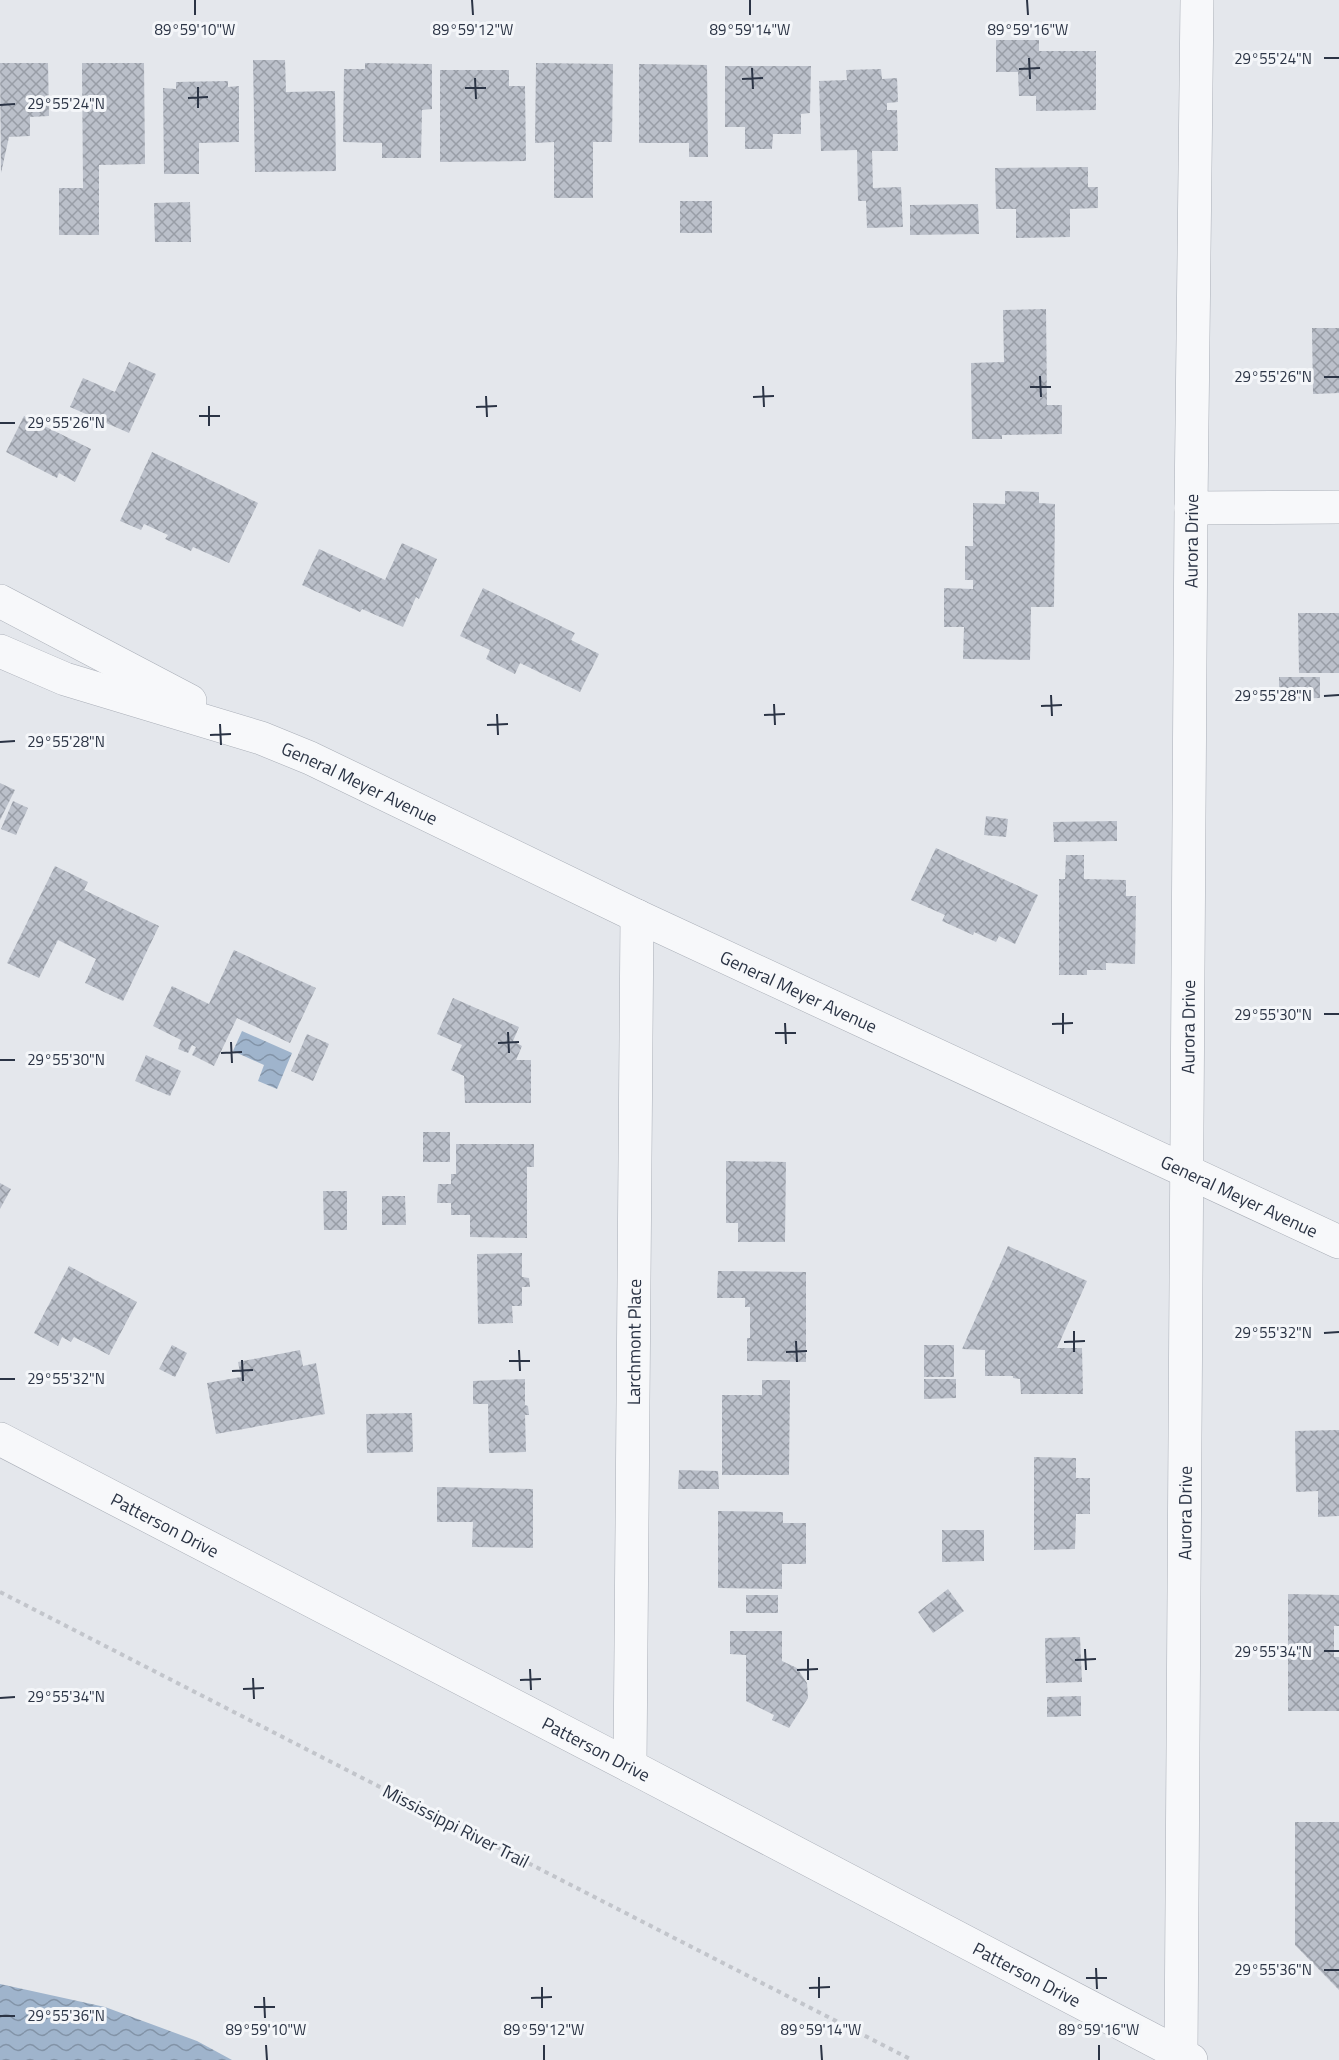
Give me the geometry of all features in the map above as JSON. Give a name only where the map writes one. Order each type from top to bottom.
[{"type":"street","name":"Aurora Drive","points":[[1186,2057],[1187,1173],[1197,0]]},
{"type":"street","points":[[1191,508],[1339,507]]},
{"type":"street","name":"General Meyer Avenue","points":[[0,601],[261,738]]},
{"type":"street","name":"General Meyer Avenue","points":[[0,651],[65,679],[261,738],[310,758],[637,916],[1339,1242]]},
{"type":"street","name":"Larchmont Place","points":[[630,1766],[637,916]]},
{"type":"street","name":"Patterson Drive","points":[[0,1440],[1186,2057]]},
{"type":"path","name":"Mississippi River Trail","points":[[0,1592],[912,2060]]},
{"type":"water","points":[[242,1031],[292,1053],[277,1089],[258,1081],[264,1065],[233,1051]]},
{"type":"water","points":[[0,1984],[105,2007],[197,2041],[232,2060],[0,2060]]},
{"type":"building","points":[[996,40],[1039,40],[1039,51],[1096,51],[1096,110],[1036,111],[1036,96],[1019,96],[1018,72],[996,72]]},
{"type":"building","points":[[253,60],[285,60],[286,92],[335,91],[336,171],[255,172]]},
{"type":"building","points":[[0,63],[48,63],[49,116],[30,117],[30,136],[9,137],[1,173]]},
{"type":"building","points":[[82,63],[144,63],[145,164],[99,165],[99,235],[59,235],[59,188],[83,188]]},
{"type":"building","points":[[365,63],[432,64],[432,109],[422,110],[421,158],[382,158],[382,143],[343,142],[344,69],[365,69]]},
{"type":"building","points":[[536,63],[613,64],[612,142],[593,142],[593,198],[554,198],[554,142],[535,143]]},
{"type":"building","points":[[639,64],[707,65],[708,157],[689,157],[689,143],[639,143]]},
{"type":"building","points":[[725,66],[811,66],[810,113],[801,114],[801,134],[773,134],[772,149],[745,149],[745,127],[725,127]]},
{"type":"building","points":[[881,69],[882,79],[897,78],[898,102],[887,103],[887,110],[897,110],[898,151],[872,151],[873,188],[901,187],[903,227],[867,228],[866,201],[858,201],[857,150],[821,151],[819,81],[847,80],[846,70]]},
{"type":"building","points":[[440,70],[509,70],[509,86],[525,86],[526,161],[440,162]]},
{"type":"building","points":[[228,81],[228,87],[239,86],[239,142],[199,143],[199,174],[164,174],[163,88],[176,89],[176,82]]},
{"type":"building","points":[[1088,167],[1088,187],[1098,187],[1098,208],[1070,209],[1070,237],[1016,238],[1016,209],[996,209],[995,168]]},
{"type":"building","points":[[680,201],[712,201],[712,233],[680,233]]},
{"type":"building","points":[[190,202],[191,242],[155,242],[154,203]]},
{"type":"building","points":[[978,204],[979,234],[910,235],[910,205]]},
{"type":"building","points":[[1046,309],[1047,405],[1062,405],[1062,434],[1002,435],[1002,439],[972,439],[971,363],[1004,362],[1003,310]]},
{"type":"building","points":[[1312,328],[1339,328],[1339,393],[1313,394]]},
{"type":"building","points":[[129,362],[156,374],[129,433],[70,407],[83,378],[115,392]]},
{"type":"building","points":[[24,416],[91,449],[75,482],[59,473],[57,478],[6,452]]},
{"type":"building","points":[[152,452],[258,503],[229,563],[193,547],[191,551],[165,539],[168,535],[144,524],[141,530],[120,521]]},
{"type":"building","points":[[1005,491],[1039,492],[1039,503],[1055,504],[1054,607],[1031,607],[1030,660],[963,659],[964,627],[944,627],[944,588],[973,589],[973,580],[965,580],[965,546],[973,546],[973,503],[1005,504]]},
{"type":"building","points":[[402,543],[437,559],[403,627],[362,609],[360,612],[302,585],[319,549],[385,580]]},
{"type":"building","points":[[483,588],[575,633],[571,640],[599,654],[580,692],[520,663],[515,674],[486,659],[490,650],[460,636]]},
{"type":"building","points":[[1298,613],[1339,613],[1339,673],[1299,673]]},
{"type":"building","points":[[1279,677],[1320,677],[1320,698],[1279,699]]},
{"type":"building","points":[[0,783],[15,790],[0,820]]},
{"type":"building","points":[[13,801],[28,808],[16,835],[1,829]]},
{"type":"building","points":[[986,816],[1008,819],[1006,837],[984,835]]},
{"type":"building","points":[[1117,821],[1117,841],[1054,842],[1053,822]]},
{"type":"building","points":[[936,848],[1038,895],[1015,944],[999,936],[996,942],[974,932],[973,935],[942,921],[945,915],[911,900]]},
{"type":"building","points":[[1066,855],[1084,855],[1084,879],[1126,880],[1126,896],[1136,896],[1135,964],[1106,963],[1106,970],[1087,970],[1087,975],[1059,975],[1059,879],[1065,879]]},
{"type":"building","points":[[55,866],[88,882],[84,890],[159,926],[123,1001],[85,983],[96,959],[58,940],[39,978],[7,963]]},
{"type":"building","points":[[234,950],[316,988],[290,1043],[237,1018],[214,1066],[192,1055],[196,1047],[192,1045],[188,1053],[178,1049],[181,1040],[153,1026],[172,986],[209,1004]]},
{"type":"building","points":[[453,998],[519,1027],[513,1041],[522,1046],[516,1060],[531,1060],[531,1103],[465,1103],[464,1076],[451,1070],[462,1045],[437,1034]]},
{"type":"building","points":[[307,1034],[329,1044],[313,1081],[291,1071]]},
{"type":"building","points":[[146,1055],[181,1071],[170,1096],[135,1081]]},
{"type":"building","points":[[423,1132],[450,1132],[450,1162],[423,1162]]},
{"type":"building","points":[[456,1144],[534,1144],[534,1167],[527,1167],[527,1238],[470,1237],[470,1215],[451,1215],[451,1203],[437,1203],[438,1184],[451,1184],[451,1174],[456,1174]]},
{"type":"building","points":[[726,1161],[786,1162],[785,1242],[738,1242],[738,1223],[726,1223]]},
{"type":"building","points":[[0,1183],[11,1189],[0,1209]]},
{"type":"building","points":[[323,1191],[347,1191],[347,1230],[324,1230]]},
{"type":"building","points":[[382,1196],[405,1196],[406,1225],[382,1225]]},
{"type":"building","points":[[1008,1246],[1087,1281],[1057,1348],[1082,1348],[1083,1394],[1021,1394],[1020,1379],[1013,1378],[1013,1376],[985,1376],[985,1350],[962,1349]]},
{"type":"building","points":[[522,1253],[522,1277],[529,1278],[530,1287],[522,1287],[522,1306],[512,1306],[513,1323],[478,1324],[477,1254]]},
{"type":"building","points":[[69,1266],[137,1302],[109,1355],[74,1337],[71,1342],[62,1337],[58,1346],[34,1333]]},
{"type":"building","points":[[718,1271],[806,1272],[806,1362],[747,1361],[750,1307],[745,1307],[745,1298],[717,1298]]},
{"type":"building","points":[[172,1345],[187,1353],[175,1377],[159,1369]]},
{"type":"building","points":[[924,1345],[954,1345],[954,1377],[924,1377]]},
{"type":"building","points":[[300,1350],[303,1366],[316,1363],[325,1414],[216,1434],[207,1383],[241,1377],[238,1362]]},
{"type":"building","points":[[525,1379],[525,1405],[528,1406],[529,1415],[525,1415],[526,1452],[489,1453],[488,1404],[473,1404],[473,1381]]},
{"type":"building","points":[[924,1379],[956,1379],[956,1398],[924,1399]]},
{"type":"building","points":[[762,1380],[790,1380],[789,1475],[722,1475],[722,1395],[762,1395]]},
{"type":"building","points":[[412,1413],[413,1452],[367,1453],[366,1414]]},
{"type":"building","points":[[1339,1430],[1339,1516],[1318,1517],[1318,1491],[1296,1492],[1295,1431]]},
{"type":"building","points":[[1034,1457],[1076,1458],[1076,1478],[1090,1478],[1090,1514],[1076,1514],[1075,1549],[1034,1550]]},
{"type":"building","points":[[679,1470],[718,1471],[719,1489],[678,1489]]},
{"type":"building","points":[[437,1487],[533,1489],[533,1548],[472,1547],[473,1522],[437,1522]]},
{"type":"building","points":[[718,1511],[783,1512],[783,1523],[806,1523],[806,1564],[782,1564],[782,1589],[718,1588]]},
{"type":"building","points":[[942,1530],[984,1530],[984,1561],[942,1562]]},
{"type":"building","points":[[948,1589],[964,1611],[933,1633],[918,1612]]},
{"type":"building","points":[[1288,1594],[1339,1595],[1339,1626],[1334,1626],[1334,1657],[1339,1657],[1339,1711],[1288,1711]]},
{"type":"building","points":[[746,1595],[778,1595],[778,1613],[746,1613]]},
{"type":"building","points":[[730,1631],[782,1631],[782,1661],[797,1668],[807,1683],[808,1698],[789,1728],[772,1720],[774,1715],[746,1701],[746,1655],[730,1654]]},
{"type":"building","points":[[1080,1637],[1082,1682],[1046,1683],[1045,1638]]},
{"type":"building","points":[[1081,1696],[1081,1716],[1047,1717],[1047,1697]]},
{"type":"building","points":[[1295,1822],[1339,1822],[1339,1990],[1295,1945]]}]
